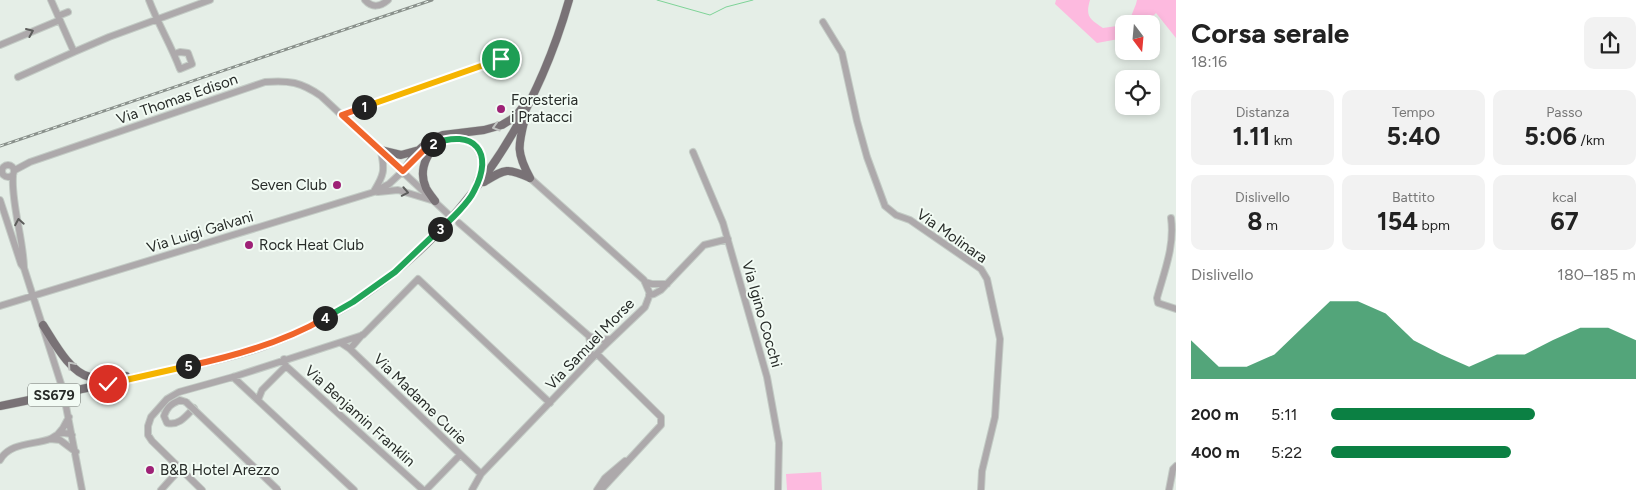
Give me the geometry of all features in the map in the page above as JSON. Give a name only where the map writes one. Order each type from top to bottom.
[{"type":"main road","name":"SS679","points":[[0,406],[206,362],[263,346],[308,328],[353,302],[395,272],[448,222],[480,185],[508,142],[528,106],[547,63],[569,0]]},
{"type":"main road","points":[[404,169],[419,150],[430,140],[436,137],[502,126],[515,117],[532,96]]},
{"type":"main road","points":[[528,106],[519,146],[521,161],[530,178]]},
{"type":"main road","points":[[404,169],[430,145],[447,140],[462,139],[474,144],[482,155],[483,167],[474,192]]},
{"type":"main road","points":[[434,201],[423,178],[425,160],[437,145],[447,140]]},
{"type":"main road","points":[[380,150],[401,155],[419,150]]},
{"type":"main road","points":[[480,185],[499,173],[514,170],[530,178]]},
{"type":"main road","points":[[43,326],[74,369],[81,374],[100,378],[150,374]]},
{"type":"street","points":[[51,0],[74,52]]},
{"type":"street","points":[[149,0],[174,54]]},
{"type":"street","points":[[18,77],[109,37],[210,0]]},
{"type":"street","points":[[365,0],[372,5],[378,6],[388,0]]},
{"type":"street","points":[[0,45],[68,12]]},
{"type":"street","name":"Via Molinara","points":[[823,22],[842,53],[857,122],[867,157],[885,206],[896,216],[910,220],[980,269],[987,279],[1000,339],[995,416],[982,471],[981,490]]},
{"type":"street","points":[[342,115],[516,53]]},
{"type":"street","name":"Via Thomas Edison","points":[[1,169],[7,165],[13,170],[30,162],[265,82],[282,80],[296,82],[309,87],[321,96],[380,150],[404,169],[449,215]]},
{"type":"street","points":[[374,192],[383,177],[384,166],[380,150]]},
{"type":"street","name":"Via Igino Cocchi","points":[[693,152],[723,222],[767,377],[779,442],[778,490]]},
{"type":"street","points":[[1,169],[3,175],[7,177],[13,170]]},
{"type":"street","name":"Via Luigi Galvani","points":[[0,306],[374,192],[389,184],[404,169]]},
{"type":"street","points":[[13,170],[13,187],[24,252],[24,268]]},
{"type":"street","name":"Via Samuel Morse","points":[[472,490],[481,474],[600,350],[645,307],[649,292],[645,282],[530,178]]},
{"type":"street","name":"Via Luigi Galvani","points":[[374,192],[398,190],[434,201]]},
{"type":"street","points":[[0,200],[63,390]]},
{"type":"street","points":[[1171,218],[1174,247],[1157,298],[1158,303],[1176,309]]},
{"type":"street","points":[[459,223],[589,336],[598,340],[611,339]]},
{"type":"street","points":[[645,307],[704,245],[728,239]]},
{"type":"street","points":[[350,349],[418,279],[550,403]]},
{"type":"street","points":[[645,282],[659,285],[668,283]]},
{"type":"street","points":[[649,292],[668,283]]},
{"type":"street","points":[[649,292],[654,294],[662,290]]},
{"type":"street","points":[[202,490],[148,435],[151,417],[167,399],[179,392],[285,363],[363,335]]},
{"type":"street","points":[[586,365],[590,357],[589,336]]},
{"type":"street","points":[[598,340],[600,350]]},
{"type":"street","name":"Via Madame Curie","points":[[340,343],[350,349],[481,474]]},
{"type":"street","points":[[591,347],[600,350],[661,417],[661,425],[601,490]]},
{"type":"street","points":[[258,400],[262,390],[285,363]]},
{"type":"street","name":"Via Benjamin Franklin","points":[[285,363],[425,490],[460,455]]},
{"type":"street","points":[[233,377],[354,490]]},
{"type":"street","points":[[192,411],[179,423],[167,423],[164,416],[171,404],[180,400],[186,402],[278,490]]},
{"type":"street","points":[[65,402],[82,490]]},
{"type":"street","points":[[59,437],[68,417]]},
{"type":"street","points":[[0,460],[2,456],[13,448],[59,437],[65,432],[72,435]]},
{"type":"street","points":[[59,437],[76,452]]},
{"type":"street","points":[[597,490],[605,478],[638,451]]},
{"type":"street","points":[[1169,490],[1173,469],[1176,466]]},
{"type":"street","points":[[161,490],[180,469]]},
{"type":"shaded area","points":[[1056,0],[1090,0],[1088,14],[1092,20],[1103,28],[1115,26],[1115,40],[1097,43],[1055,4]]},
{"type":"shaded area","points":[[1137,0],[1176,0],[1176,38],[1160,18],[1160,15],[1156,13],[1154,15],[1132,15]]},
{"type":"shaded area","points":[[821,472],[822,490],[787,490],[786,474]]},
{"type":"waterway","points":[[657,0],[710,15],[726,7],[753,0]]},
{"type":"railway","points":[[0,146],[432,0]]},
{"type":"place","name":"Foresteria i Pratacci","points":[[501,109]]},
{"type":"place","name":"Seven Club","points":[[337,185]]},
{"type":"place","name":"Rock Heat Club","points":[[249,245]]},
{"type":"place","name":"B&B Hotel Arezzo","points":[[150,470]]},
{"type":"route","points":[[108,384],[206,362],[263,346],[308,328],[353,302],[395,272],[448,222],[474,192],[483,167],[482,155],[474,144],[456,138],[430,145],[403,171],[342,115],[501,59]]}]
